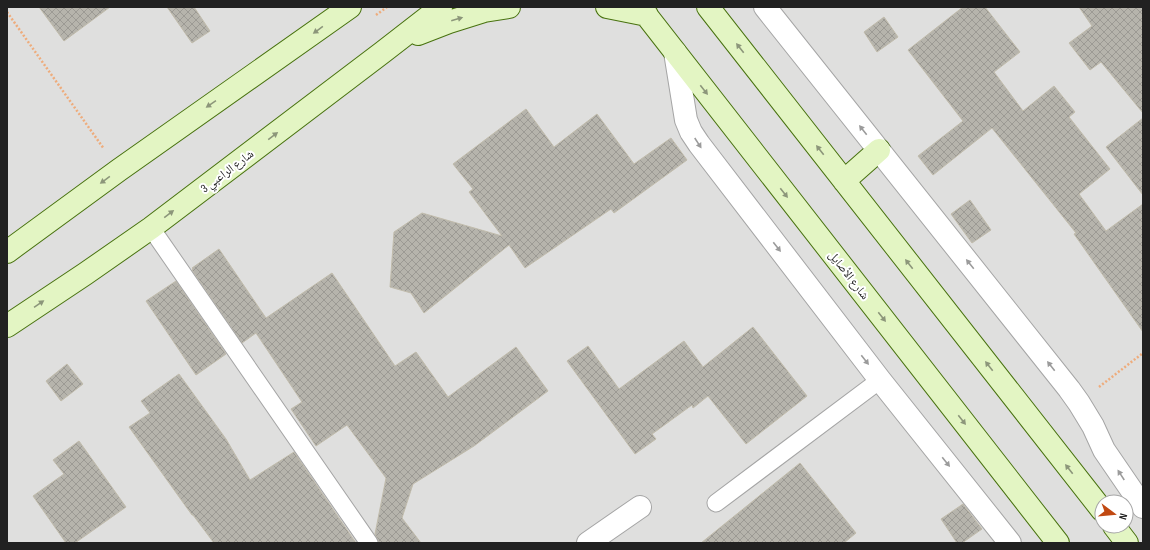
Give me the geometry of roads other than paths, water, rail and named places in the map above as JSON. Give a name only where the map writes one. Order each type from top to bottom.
[{"type":"street","points":[[7,252],[118,170],[350,7]]},
{"type":"street","name":"شارع الراعبي 3","points":[[7,326],[151,228],[384,52],[441,7]]},
{"type":"street","points":[[384,52],[415,35],[449,22],[484,11],[509,7]]},
{"type":"street","points":[[607,7],[643,11]]},
{"type":"street","points":[[708,7],[1094,500]]},
{"type":"street","points":[[765,7],[1079,403],[1093,426],[1104,450],[1143,507]]},
{"type":"street","name":"شارع الأصايل","points":[[643,11],[1058,543]]},
{"type":"street","points":[[674,52],[686,120],[706,155],[880,380],[1010,543]]},
{"type":"street","points":[[844,181],[879,150]]},
{"type":"street","points":[[588,543],[640,507]]},
{"type":"street","points":[[1120,534],[1127,543]]},
{"type":"lane","points":[[151,228],[369,543]]},
{"type":"lane","points":[[716,503],[880,380]]}]
